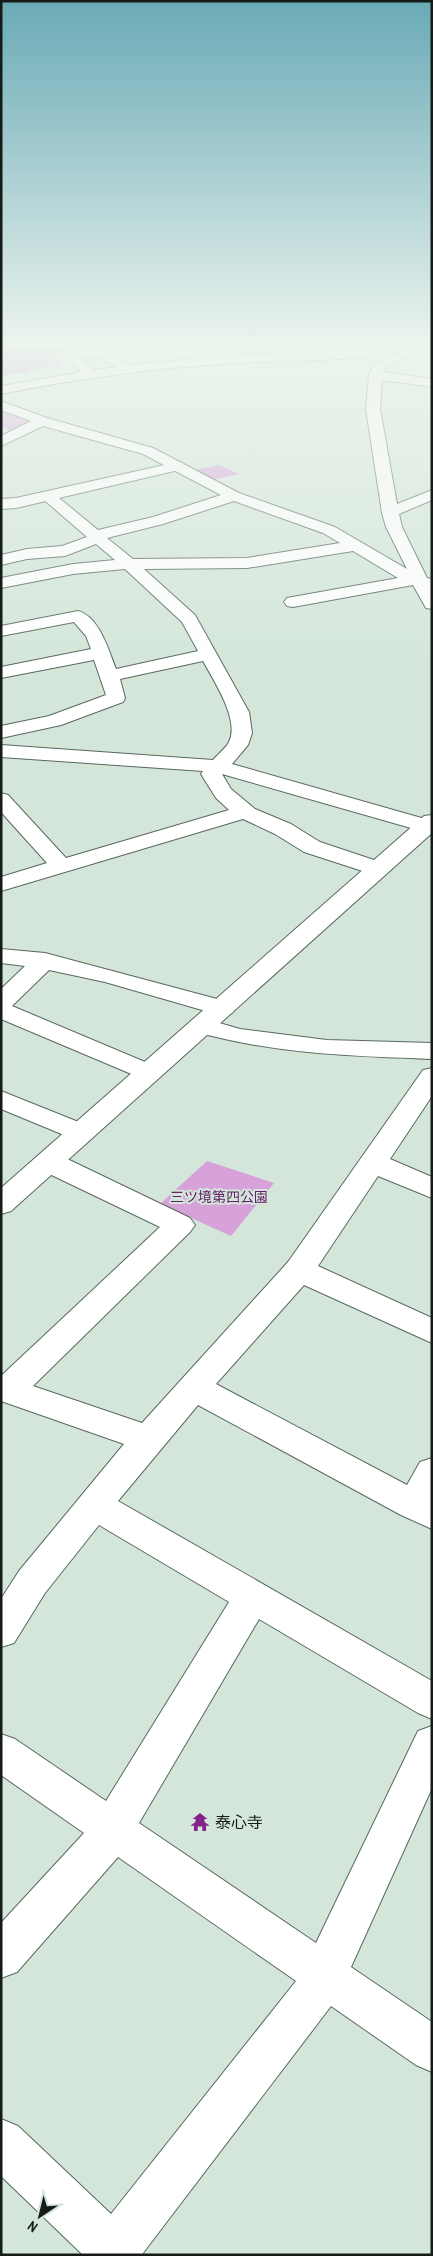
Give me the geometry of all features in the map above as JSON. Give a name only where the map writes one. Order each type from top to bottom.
[{"type":"street","points":[[146,452],[178,466],[234,496],[329,530],[354,546],[426,583]]},
{"type":"street","points":[[382,452],[390,513],[394,527],[426,583],[432,604]]},
{"type":"street","points":[[1,504],[48,496],[178,466]]},
{"type":"street","points":[[390,513],[432,494]]},
{"type":"street","points":[[48,496],[162,592],[189,619],[210,654],[242,723],[242,733],[238,745],[211,774],[221,793],[244,812],[267,824],[279,827],[312,847],[378,870]]},
{"type":"street","points":[[1,560],[27,554],[65,551],[97,537],[158,521],[234,496]]},
{"type":"street","points":[[1,583],[73,570],[127,564],[247,563],[354,546]]},
{"type":"street","points":[[293,602],[426,583]]},
{"type":"street","points":[[1,631],[78,616],[94,635],[110,676],[116,698],[54,721],[2,748]]},
{"type":"street","points":[[1,673],[100,653]]},
{"type":"street","points":[[110,676],[210,654]]},
{"type":"street","points":[[2,748],[217,766],[430,825]]},
{"type":"street","points":[[1,800],[60,865]]},
{"type":"street","points":[[1,884],[244,812]]},
{"type":"street","points":[[2,1203],[430,825]]},
{"type":"street","points":[[1,956],[45,960],[96,971],[222,1008]]},
{"type":"street","points":[[1,1002],[45,960]]},
{"type":"street","points":[[1,1010],[148,1073]]},
{"type":"street","points":[[202,1026],[238,1036],[327,1048],[432,1052]]},
{"type":"street","points":[[1,1631],[32,1582],[148,1438],[299,1270],[432,1076]]},
{"type":"street","points":[[1,1098],[81,1133]]},
{"type":"street","points":[[49,1162],[180,1225],[5,1389],[148,1438]]},
{"type":"street","points":[[372,1162],[432,1188]]},
{"type":"street","points":[[299,1270],[432,1331]]},
{"type":"street","points":[[194,1387],[422,1510],[432,1472]]},
{"type":"street","points":[[95,1505],[432,1701]]},
{"type":"street","points":[[1,1956],[98,1849],[112,1829],[253,1596]]},
{"type":"street","points":[[5,2156],[117,2252],[312,1996],[324,1975],[432,1744]]},
{"type":"street","points":[[1,1752],[432,2049]]},
{"type":"green space","points":[[219,465],[239,474],[208,481],[191,471]]},
{"type":"green space","name":"三ツ境第四公園","points":[[207,1161],[274,1183],[231,1236],[160,1204]]},
{"type":"place","name":"泰心寺","points":[[200,1822]]}]
